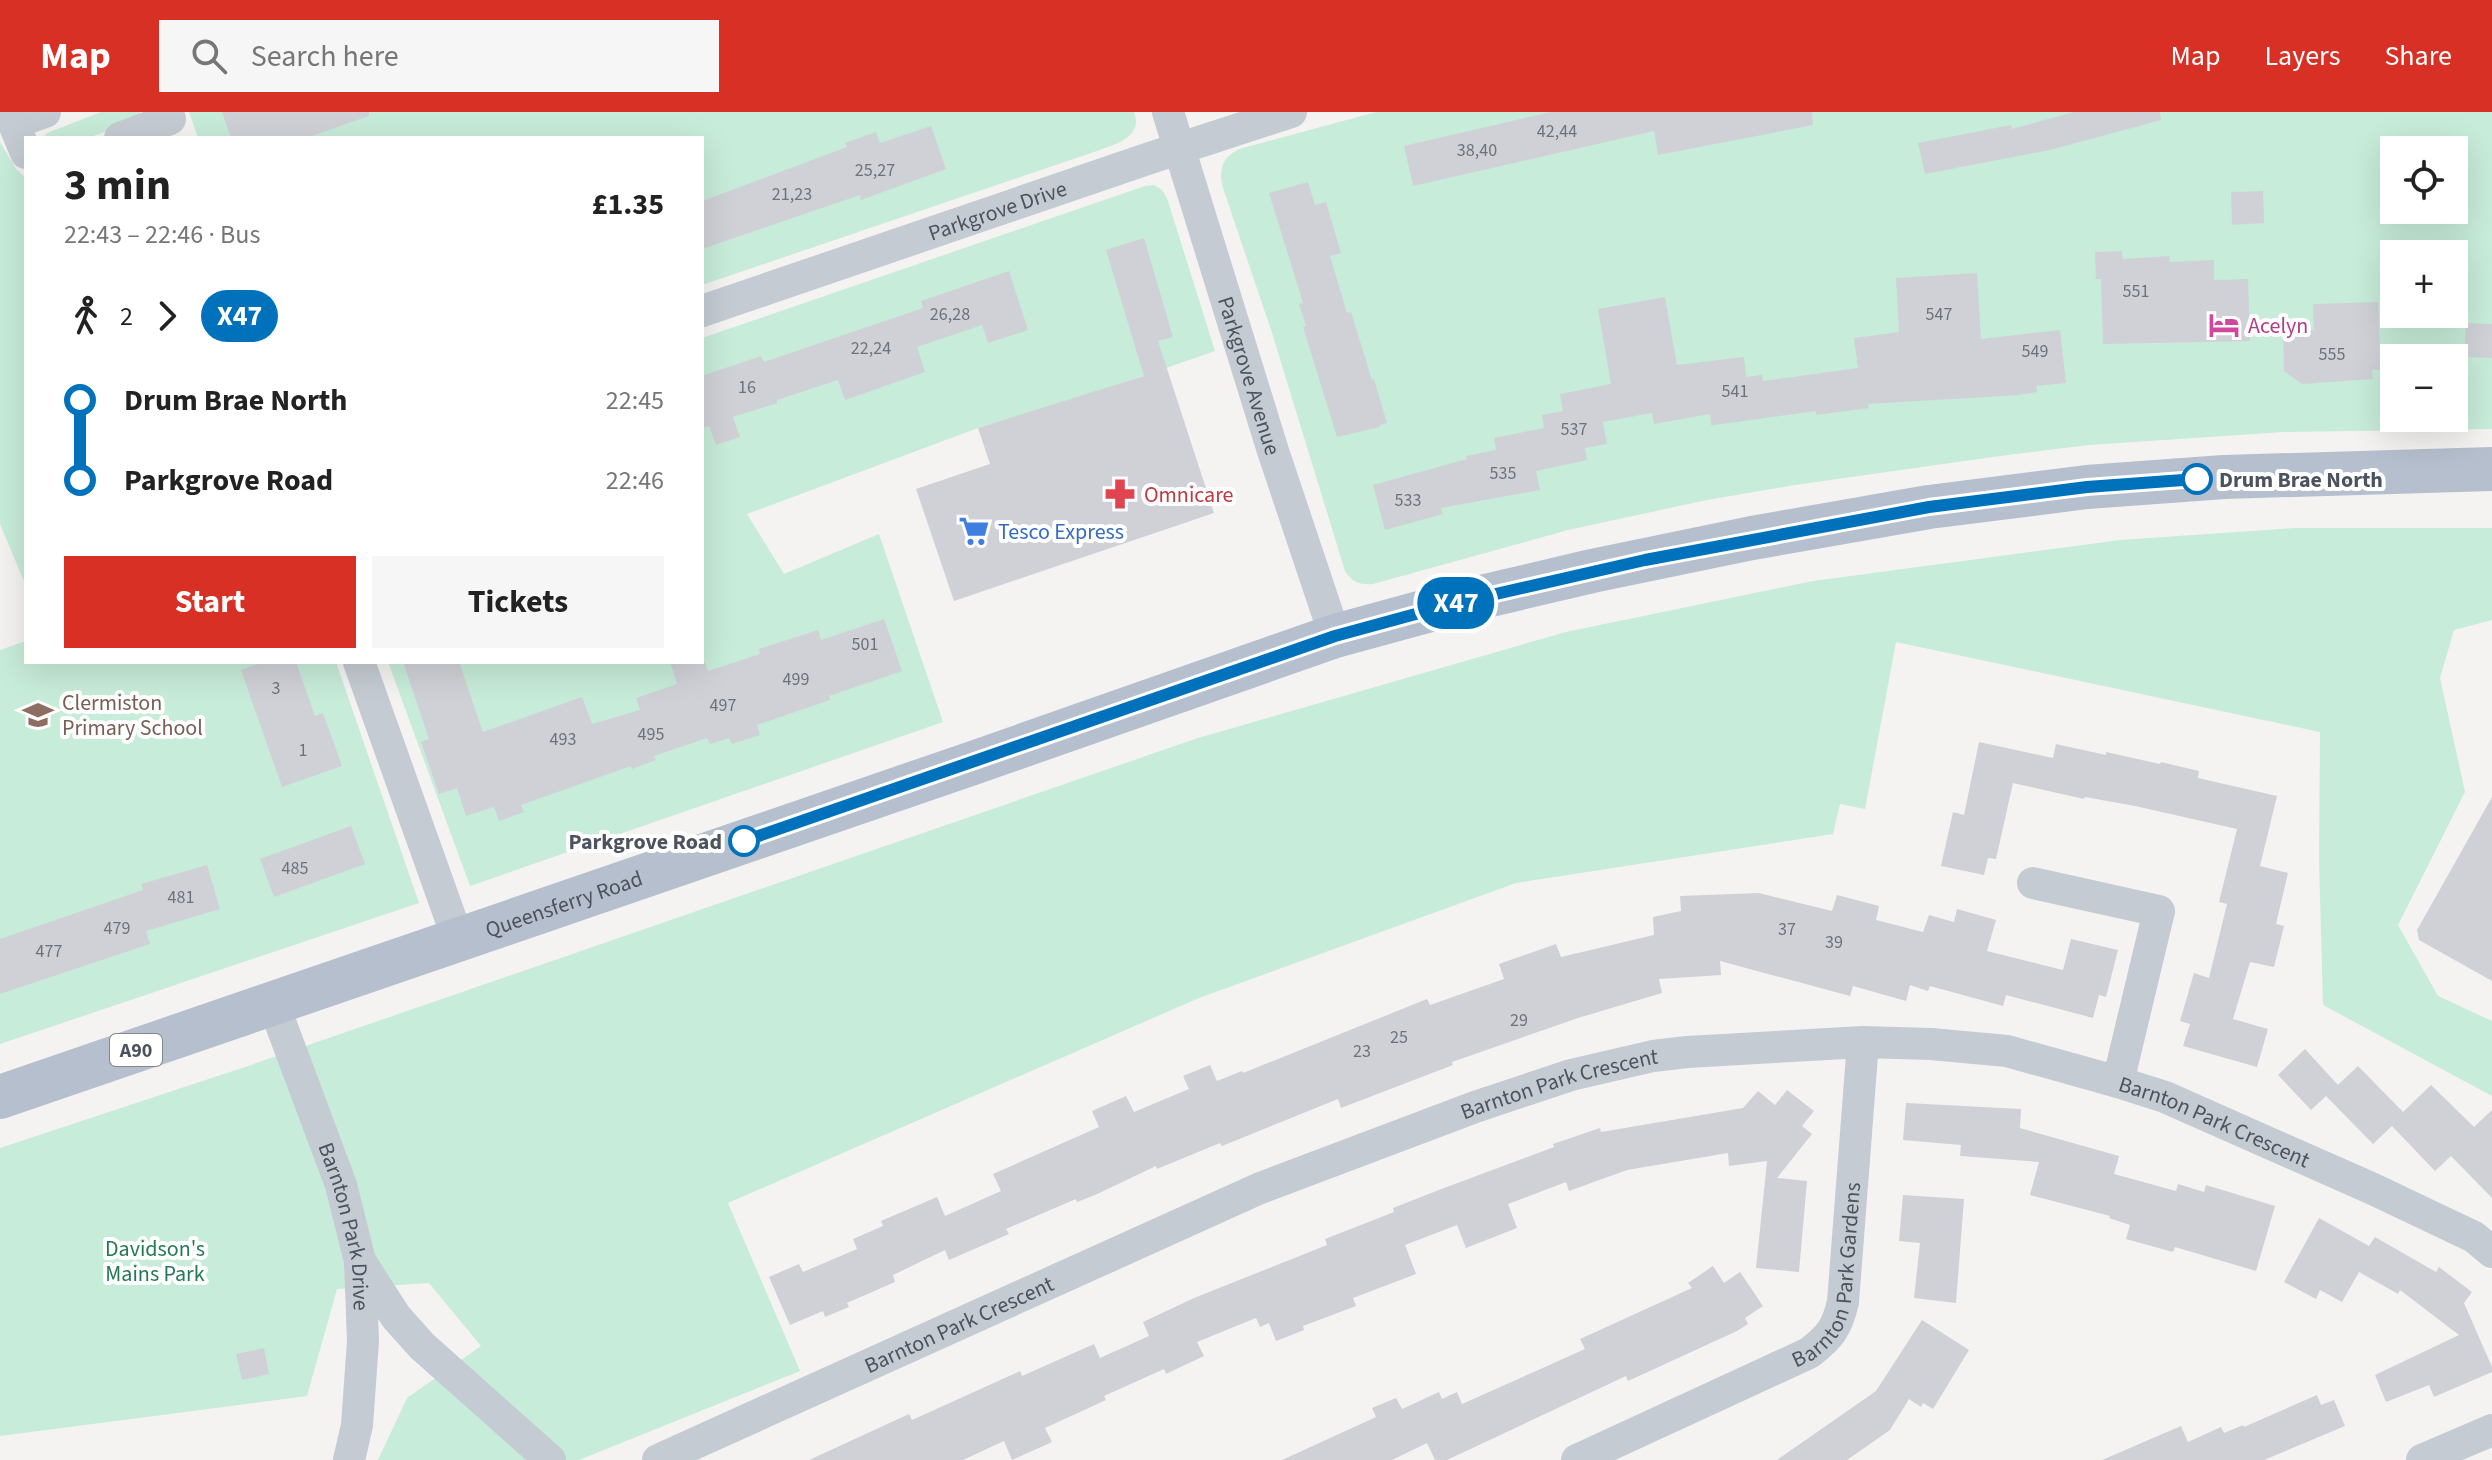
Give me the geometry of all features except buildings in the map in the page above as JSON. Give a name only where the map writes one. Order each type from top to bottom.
[{"type":"main road","name":"Queensferry Road","points":[[0,1097],[1335,636],[1456,603],[1752,538],[1929,507],[2087,487],[2224,477],[2492,469]]},
{"type":"street","points":[[24,148],[11,118],[45,112]]},
{"type":"street","name":"Parkgrove Avenue","points":[[1168,112],[1273,451],[1335,636]]},
{"type":"street","name":"Parkgrove Drive","points":[[704,310],[1291,112]]},
{"type":"street","points":[[127,136],[171,123]]},
{"type":"street","points":[[360,664],[458,939]]},
{"type":"street","points":[[2033,883],[2168,913],[2118,1082]]},
{"type":"street","name":"Barnton Park Drive","points":[[273,1003],[341,1185],[360,1261],[363,1341],[357,1425],[349,1460]]},
{"type":"street","name":"Barnton Park Crescent","points":[[658,1460],[1258,1189],[1475,1107],[1571,1075],[1653,1056],[1761,1046],[1863,1042],[2007,1051],[2165,1097],[2373,1189],[2474,1237],[2492,1252]]},
{"type":"street","name":"Barnton Park Gardens","points":[[1577,1460],[1809,1353],[1825,1340],[1838,1323],[1843,1302],[1863,1042]]},
{"type":"street","points":[[360,1261],[396,1317],[422,1346],[550,1460]]},
{"type":"street","points":[[2422,1460],[2492,1430]]},
{"type":"green space","points":[[101,112],[140,112],[141,115],[138,120],[94,136],[45,136]]},
{"type":"green space","points":[[189,112],[1134,112],[1136,121],[1131,134],[1110,146],[704,284],[704,136],[197,136]]},
{"type":"green space","points":[[1376,112],[2492,112],[2492,429],[2468,429],[2468,344],[2380,344],[2380,431],[2284,432],[2089,445],[1795,485],[1568,530],[1373,584],[1361,583],[1354,581],[1345,571],[1272,333],[1222,185],[1223,163],[1239,149]]},
{"type":"green space","points":[[0,142],[16,169],[24,176],[24,581],[0,524]]},
{"type":"green space","points":[[1154,185],[1167,198],[1215,351],[1074,400],[978,428],[747,514],[784,574],[879,534],[943,722],[470,886],[389,664],[704,664],[704,337]]},
{"type":"green space","name":"Davidson's Mains Park","points":[[2294,528],[2492,528],[2492,620],[2454,630],[2440,678],[2465,792],[2398,925],[2438,996],[2492,1021],[2492,1096],[2323,1005],[2319,860],[2320,732],[1896,642],[1865,809],[1840,804],[1833,834],[1516,883],[1199,998],[728,1203],[800,1371],[579,1460],[378,1460],[407,1398],[481,1346],[429,1283],[337,1289],[307,1396],[0,1436],[0,1148],[239,1069],[1198,738],[1566,632],[1813,581],[2120,540]]},
{"type":"green space","points":[[24,642],[24,664],[337,664],[419,903],[0,1044],[0,650]]},
{"type":"bus line","name":"X47","points":[[744,841],[1335,636],[1456,603],[1752,538],[1929,507],[2087,487],[2197,479]]},
{"type":"place","name":"Acelyn","points":[[2224,325]]},
{"type":"place","name":"Drum Brae North","points":[[2197,479]]},
{"type":"place","name":"Omnicare","points":[[1120,494]]},
{"type":"place","name":"Tesco Express","points":[[974,531]]},
{"type":"place","name":"Clermiston Primary School","points":[[38,715]]},
{"type":"place","name":"Parkgrove Road","points":[[744,841]]}]
